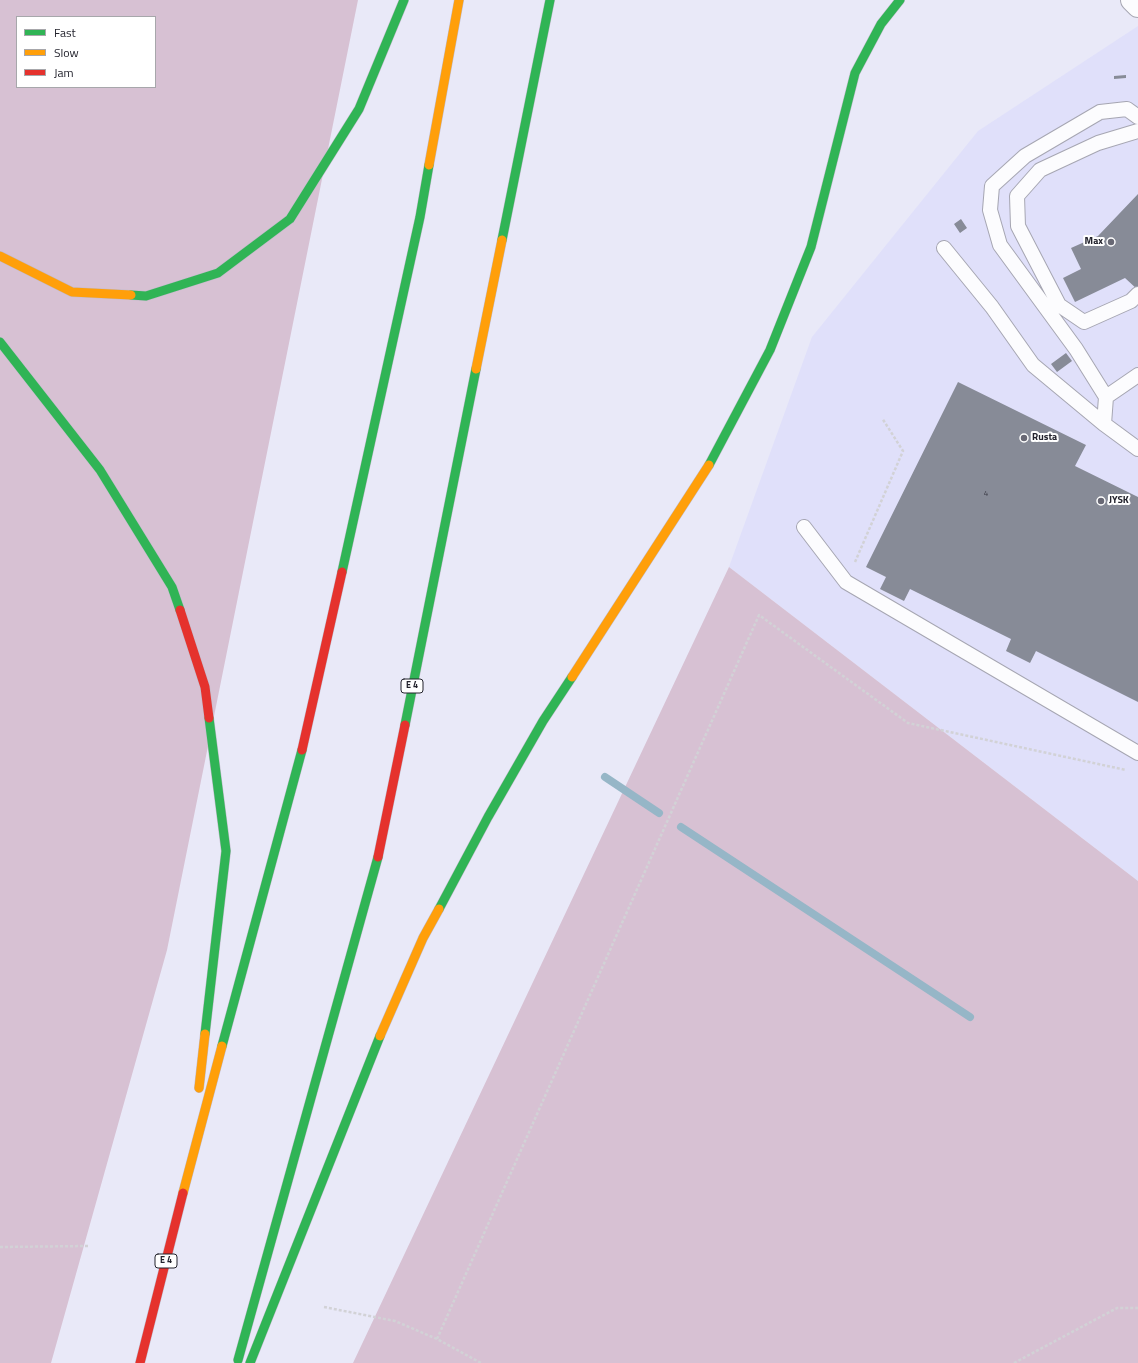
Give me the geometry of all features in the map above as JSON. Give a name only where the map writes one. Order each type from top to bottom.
[{"type":"highway","points":[[0,256],[72,292],[146,296],[218,273],[290,219],[359,109],[404,0]]},
{"type":"highway","name":"E 4","points":[[140,1363],[192,1160],[306,736],[420,217],[459,0]]},
{"type":"highway","name":"E 4","points":[[237,1363],[377,863],[550,0]]},
{"type":"highway","points":[[250,1363],[374,1049],[423,938],[488,817],[543,721],[704,474],[770,350],[811,247],[854,73],[881,24],[900,0]]},
{"type":"highway","points":[[0,342],[100,470],[172,587],[205,687],[226,851],[192,1160]]},
{"type":"street","points":[[1132,0],[1138,6]]},
{"type":"lane","points":[[1104,424],[1106,397],[1076,349],[1000,245],[990,210],[992,186],[1025,156],[1100,112],[1127,109],[1138,117]]},
{"type":"lane","points":[[1138,131],[1098,143],[1040,170],[1017,196],[1018,226],[1059,305],[1084,322],[1131,302],[1138,294]]},
{"type":"lane","points":[[944,248],[992,307],[1033,366],[1104,424],[1138,449]]},
{"type":"lane","points":[[1106,397],[1138,374]]},
{"type":"lane","points":[[804,527],[846,582],[1138,753]]},
{"type":"path","points":[[846,582],[903,451],[882,418]]},
{"type":"path","points":[[437,1339],[759,615],[908,723],[1130,771]]},
{"type":"path","points":[[0,1247],[88,1246]]},
{"type":"path","points":[[324,1307],[395,1321],[437,1339],[481,1363]]},
{"type":"path","points":[[1014,1363],[1117,1308],[1138,1308]]},
{"type":"shaded area","points":[[0,0],[358,0],[167,950],[51,1363],[0,1363]]},
{"type":"shaded area","points":[[1138,26],[1138,881],[729,567],[812,337],[978,131]]},
{"type":"shaded area","points":[[729,567],[1138,881],[1138,1363],[353,1363]]},
{"type":"building","points":[[1126,75],[1126,78],[1114,79],[1114,76]]},
{"type":"building","name":"Max","points":[[1138,194],[1138,290],[1125,278],[1075,302],[1063,278],[1081,269],[1071,248],[1098,236]]},
{"type":"building","points":[[961,219],[967,228],[960,233],[954,224]]},
{"type":"building","points":[[1066,353],[1072,361],[1057,372],[1051,364]]},
{"type":"building","points":[[958,382],[1086,445],[1075,466],[1138,497],[1138,702],[1036,651],[1030,663],[1006,651],[1011,639],[910,589],[904,601],[880,589],[886,577],[866,567]]},
{"type":"waterway","points":[[605,777],[659,813]]},
{"type":"waterway","points":[[681,827],[970,1017]]},
{"type":"traffic: fast","points":[[131,295],[146,296],[218,273],[290,219],[359,109],[404,0]]},
{"type":"traffic: fast","points":[[502,240],[550,0]]},
{"type":"traffic: fast","points":[[709,465],[770,350],[811,247],[855,73],[881,24],[900,0]]},
{"type":"traffic: fast","points":[[342,572],[420,217],[429,165]]},
{"type":"traffic: fast","points":[[0,342],[100,470],[172,587],[180,610]]},
{"type":"traffic: fast","points":[[405,725],[476,369]]},
{"type":"traffic: fast","points":[[439,909],[488,817],[543,721],[572,677]]},
{"type":"traffic: fast","points":[[205,1034],[226,851],[209,718]]},
{"type":"traffic: fast","points":[[222,1046],[302,750]]},
{"type":"traffic: fast","points":[[238,1360],[378,857]]},
{"type":"traffic: fast","points":[[250,1363],[380,1036]]},
{"type":"traffic: slow","points":[[429,165],[459,0]]},
{"type":"traffic: slow","points":[[476,369],[502,240]]},
{"type":"traffic: slow","points":[[0,256],[72,292],[131,295]]},
{"type":"traffic: slow","points":[[572,677],[709,465]]},
{"type":"traffic: slow","points":[[380,1036],[423,938],[439,909]]},
{"type":"traffic: slow","points":[[199,1088],[205,1034]]},
{"type":"traffic: slow","points":[[183,1193],[222,1046]]},
{"type":"traffic: jam","points":[[302,750],[342,572]]},
{"type":"traffic: jam","points":[[180,610],[205,687],[209,718]]},
{"type":"traffic: jam","points":[[378,857],[405,725]]},
{"type":"traffic: jam","points":[[140,1363],[183,1193]]},
{"type":"place","name":"Max","points":[[1111,242]]},
{"type":"place","name":"Rusta","points":[[1024,438]]},
{"type":"place","name":"JYSK","points":[[1101,501]]}]
